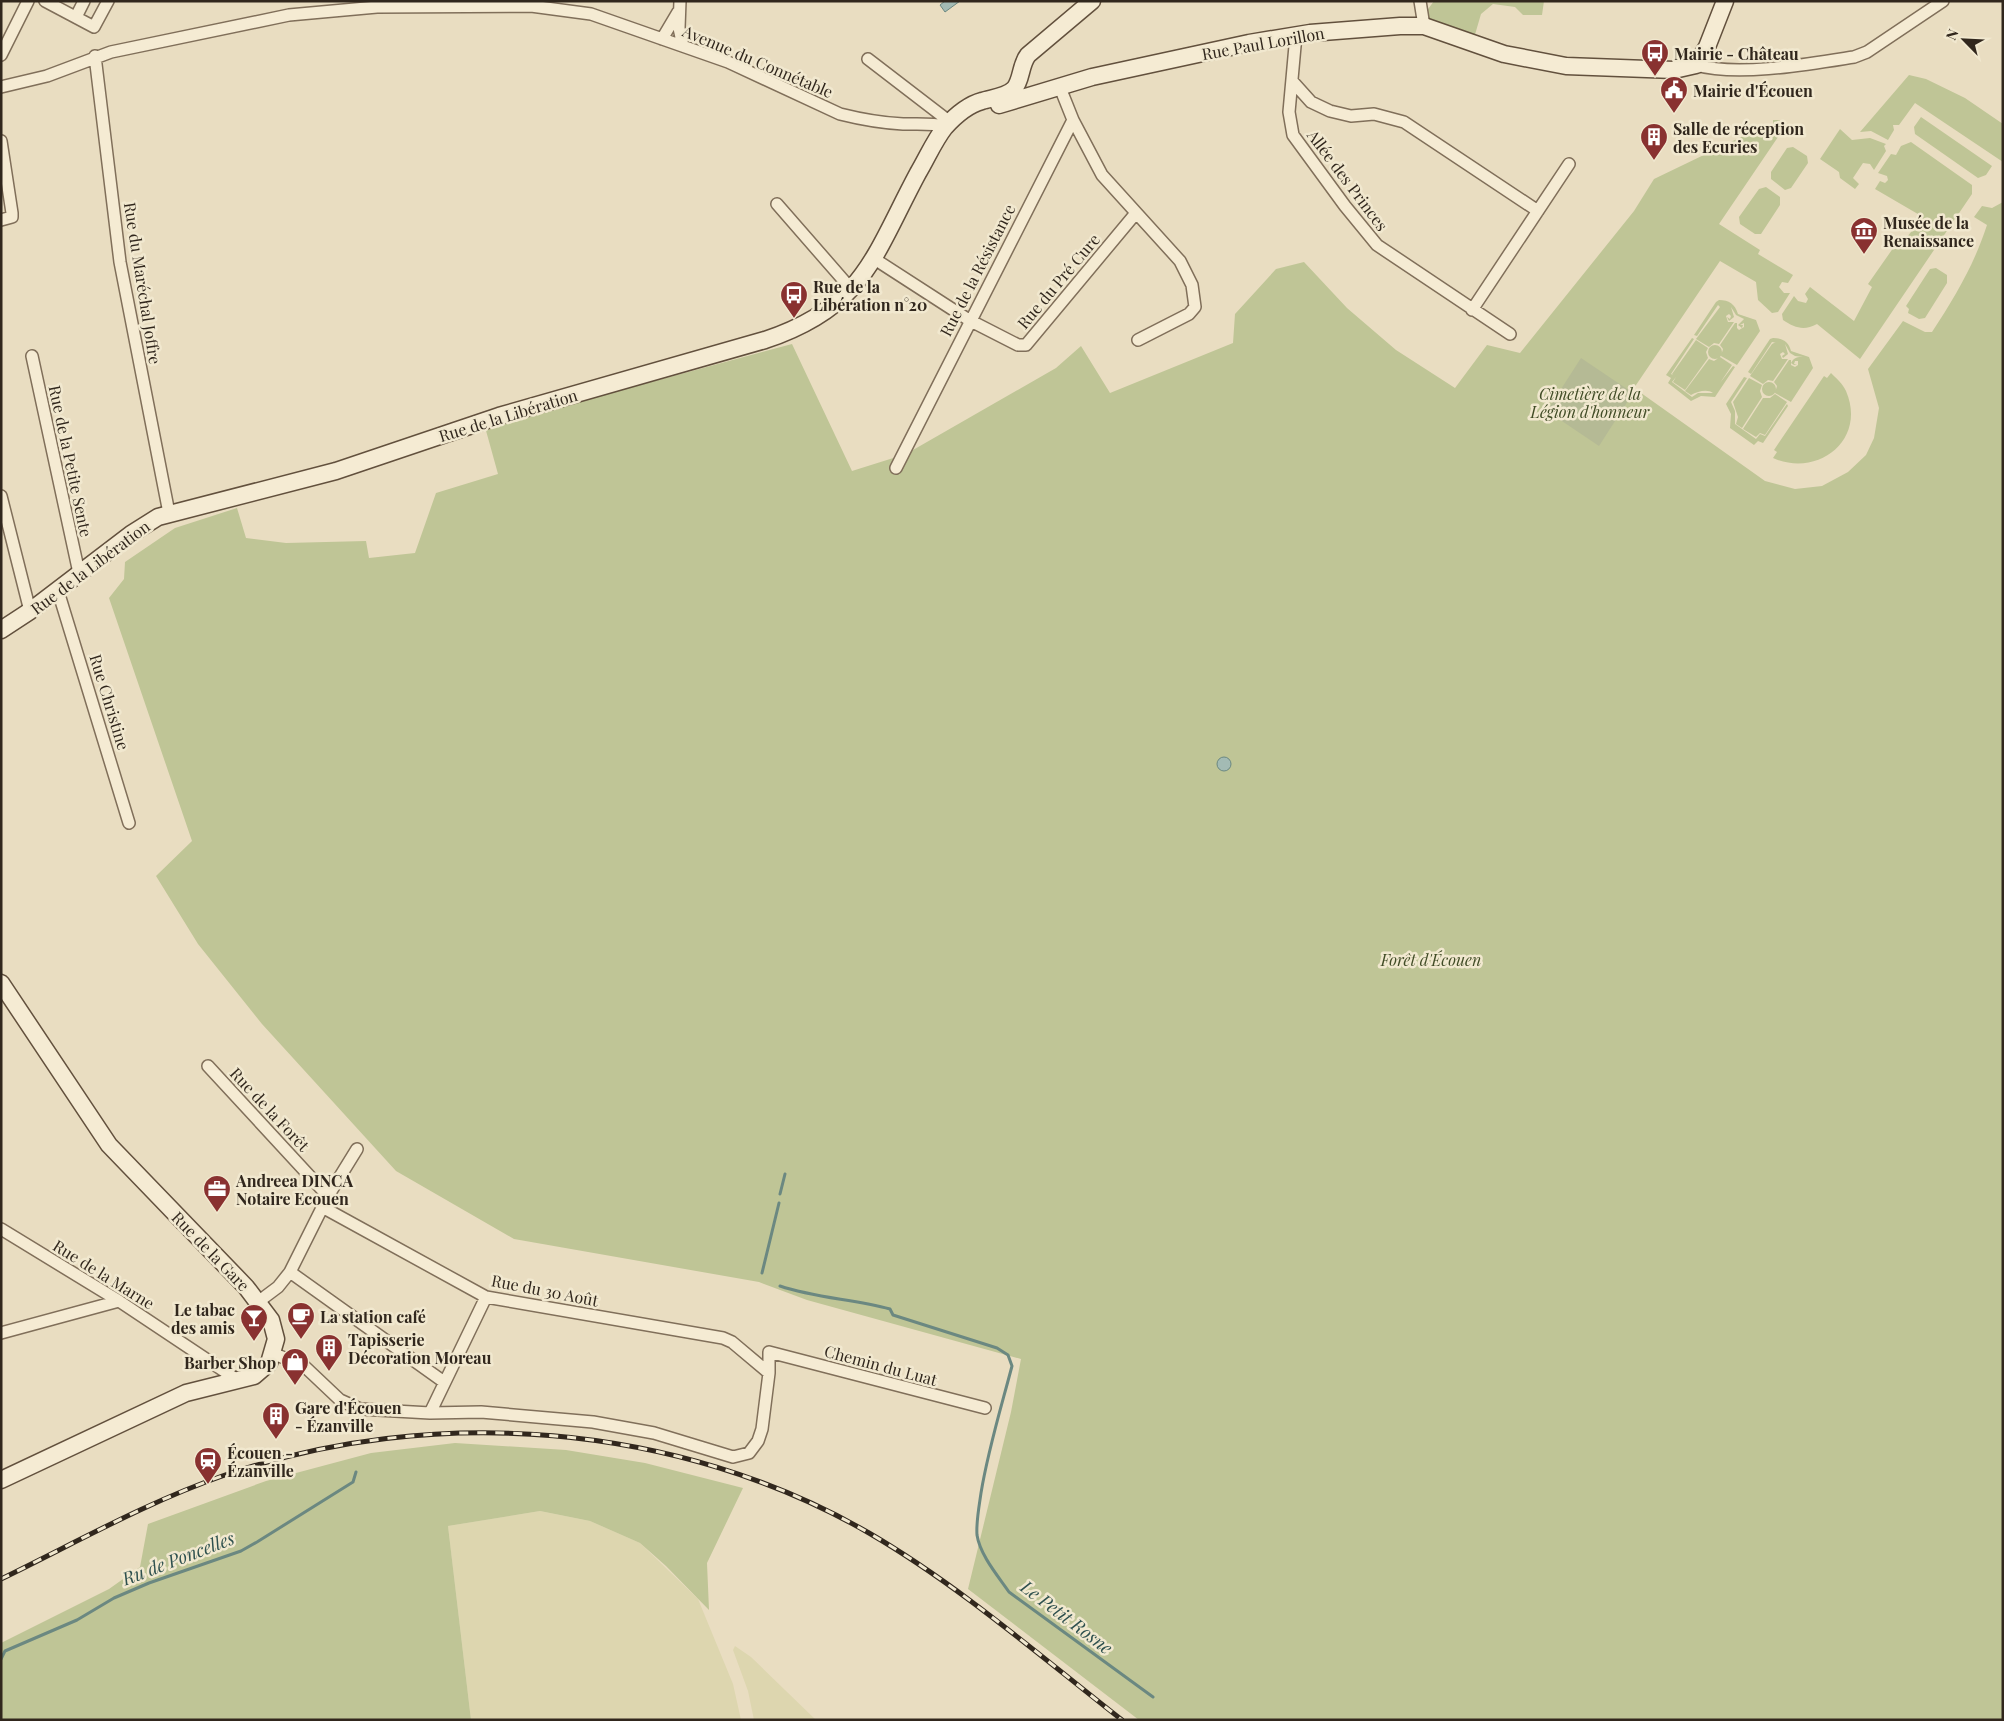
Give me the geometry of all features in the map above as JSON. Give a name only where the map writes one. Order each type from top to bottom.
[{"type":"main road","points":[[948,124],[972,104],[1010,92],[1019,80],[1022,65],[1028,55],[1092,1]]},
{"type":"main road","points":[[1696,65],[1707,47],[1720,4]]},
{"type":"main road","name":"Rue Paul Lorillon","points":[[948,124],[992,107],[1059,86],[1249,43],[1296,35],[1424,26],[1504,54],[1566,66],[1674,70],[1696,65]]},
{"type":"main road","name":"Rue de la Libération","points":[[1,630],[30,611],[139,528],[168,513],[336,471],[499,416],[765,340],[789,332],[822,315],[852,290],[873,258],[948,124]]},
{"type":"main road","name":"Rue de la Gare","points":[[1,983],[109,1145],[258,1302],[274,1326],[276,1339],[274,1354]]},
{"type":"main road","points":[[1,1480],[186,1393],[239,1381],[262,1371],[274,1354]]},
{"type":"street","points":[[1,55],[28,1]]},
{"type":"street","points":[[45,1],[94,27],[108,1]]},
{"type":"street","points":[[76,17],[84,1]]},
{"type":"street","points":[[1420,1],[1424,26]]},
{"type":"street","points":[[1696,65],[1712,69],[1731,69],[1854,57],[1874,48],[1943,1]]},
{"type":"street","name":"Avenue du Connétable","points":[[1,87],[47,76],[95,56],[289,15],[403,4],[554,4],[591,14],[728,62],[840,114],[902,124],[948,124]]},
{"type":"street","points":[[662,39],[679,6]]},
{"type":"street","points":[[679,6],[683,46]]},
{"type":"street","name":"Allée des Princes","points":[[1296,35],[1289,112],[1293,135],[1345,206],[1378,245],[1510,334]]},
{"type":"street","name":"Rue du Maréchal Joffre","points":[[95,56],[120,262],[168,513]]},
{"type":"street","points":[[868,59],[948,124]]},
{"type":"street","points":[[1019,80],[1036,93]]},
{"type":"street","name":"Allée des Princes","points":[[1293,82],[1311,102],[1330,111],[1351,116],[1374,114],[1404,122],[1538,212]]},
{"type":"street","points":[[1059,86],[1073,120],[1102,175],[1170,248],[1180,261],[1192,285],[1195,307],[1182,320],[1138,340]]},
{"type":"street","name":"Rue de la Résistance","points":[[896,468],[1073,120]]},
{"type":"street","points":[[1,141],[12,217],[1,220]]},
{"type":"street","points":[[1472,310],[1569,164]]},
{"type":"street","points":[[776,204],[852,290]]},
{"type":"street","name":"Rue du Pré Cure","points":[[970,320],[1018,345],[1026,345],[1136,213]]},
{"type":"street","points":[[873,258],[970,320]]},
{"type":"street","name":"Rue de la Petite Sente","points":[[32,356],[79,573]]},
{"type":"street","points":[[1,496],[30,611]]},
{"type":"street","name":"Rue Christine","points":[[58,590],[129,823]]},
{"type":"street","name":"Rue de la Forêt","points":[[208,1066],[328,1196]]},
{"type":"street","points":[[258,1302],[278,1287],[290,1272],[324,1208],[328,1196],[357,1149]]},
{"type":"street","name":"Rue du 30 Août","points":[[324,1208],[486,1297],[723,1338],[732,1342],[769,1373]]},
{"type":"street","name":"Rue de la Marne","points":[[1,1229],[119,1301],[214,1362],[239,1381]]},
{"type":"street","points":[[290,1272],[444,1382]]},
{"type":"street","points":[[430,1413],[486,1297]]},
{"type":"street","points":[[1,1333],[119,1301]]},
{"type":"street","name":"Chemin du Luat","points":[[769,1373],[769,1352],[985,1408]]},
{"type":"street","points":[[274,1354],[303,1365],[340,1400],[360,1409],[430,1413],[481,1412],[593,1422],[654,1433],[726,1456],[745,1455],[754,1448],[762,1429],[769,1373]]},
{"type":"shaded area","points":[[540,1511],[590,1521],[640,1543],[698,1599],[733,1684],[741,1720],[471,1720],[448,1526]]},
{"type":"shaded area","points":[[735,1646],[751,1657],[816,1720],[754,1720],[748,1691],[733,1650]]},
{"type":"green space","points":[[1434,1],[1544,1],[1542,15],[1523,15],[1515,7],[1493,4],[1481,14],[1474,38],[1435,29],[1423,16]]},
{"type":"green space","points":[[1909,75],[1926,79],[1965,98],[2003,124],[2003,162],[1915,103],[1899,125],[1893,125],[1894,130],[1888,140],[1871,131],[1860,132]]},
{"type":"green space","points":[[1921,117],[1992,166],[1986,175],[1978,178],[1915,134],[1914,127]]},
{"type":"green space","name":"Forêt d'Écouen","points":[[1773,120],[1779,120],[1786,126],[1776,136],[1778,137],[1719,224],[1760,250],[1758,254],[1793,275],[1788,283],[1782,282],[1779,287],[1784,293],[1790,293],[1778,312],[1772,313],[1758,300],[1756,282],[1720,261],[1634,388],[1765,481],[1795,489],[1822,486],[1848,472],[1866,455],[1874,438],[1879,408],[1868,369],[1903,321],[1925,332],[1932,332],[1963,280],[1982,240],[1987,225],[1974,217],[1982,206],[1992,208],[2003,202],[2003,1720],[1139,1720],[968,1589],[1011,1412],[1021,1359],[807,1300],[759,1282],[514,1239],[396,1171],[262,1024],[198,944],[156,876],[192,841],[109,598],[124,579],[125,562],[175,528],[237,508],[246,538],[286,543],[366,541],[369,558],[415,553],[436,493],[498,474],[485,427],[792,344],[852,471],[906,454],[1056,368],[1081,346],[1110,393],[1233,343],[1235,314],[1276,269],[1304,262],[1347,308],[1396,350],[1455,388],[1487,345],[1520,353],[1634,211],[1654,179],[1764,126],[1773,128]]},
{"type":"green space","points":[[1840,129],[1852,140],[1870,138],[1886,144],[1884,146],[1886,151],[1874,170],[1870,164],[1863,163],[1853,178],[1859,184],[1855,189],[1840,178],[1839,172],[1820,159]]},
{"type":"green space","points":[[1911,142],[1972,185],[1972,194],[1860,359],[1817,324],[1804,328],[1796,327],[1783,320],[1782,314],[1794,296],[1798,301],[1806,303],[1808,299],[1805,294],[1810,287],[1854,321],[1872,287],[1868,284],[1896,244],[1899,247],[1923,217],[1875,189],[1880,181],[1885,183],[1888,180],[1887,176],[1878,173],[1891,154],[1896,155],[1901,146]]},
{"type":"green space","points":[[1793,147],[1807,156],[1808,163],[1791,188],[1785,190],[1771,179],[1771,172],[1787,148]]},
{"type":"green space","points":[[1766,187],[1780,197],[1780,205],[1761,234],[1755,234],[1740,224],[1739,217],[1759,189]]},
{"type":"green space","points":[[1936,268],[1947,275],[1947,283],[1925,318],[1919,319],[1908,313],[1909,309],[1906,306],[1930,269]]},
{"type":"green space","points":[[1719,300],[1731,303],[1738,314],[1756,320],[1760,331],[1737,365],[1721,356],[1723,349],[1720,345],[1735,323],[1737,323],[1739,330],[1744,327],[1744,323],[1740,325],[1743,325],[1742,328],[1738,325],[1744,319],[1736,315],[1731,307],[1734,317],[1729,321],[1727,317],[1730,319],[1731,316],[1729,314],[1726,316],[1728,322],[1734,322],[1719,344],[1714,343],[1709,347],[1696,339],[1720,307],[1718,305],[1697,336],[1694,335]]},
{"type":"green space","points":[[1692,338],[1694,339],[1671,374],[1673,375],[1696,340],[1708,348],[1706,352],[1708,358],[1685,390],[1673,382],[1676,377],[1672,382],[1692,397],[1698,393],[1713,393],[1703,391],[1691,395],[1685,391],[1709,359],[1714,361],[1720,357],[1732,365],[1720,383],[1733,366],[1735,367],[1715,397],[1701,396],[1691,401],[1668,383],[1671,378],[1666,375]]},
{"type":"green space","points":[[1770,339],[1785,341],[1791,351],[1809,357],[1813,368],[1791,402],[1775,393],[1777,386],[1774,382],[1789,360],[1791,360],[1791,363],[1795,358],[1803,357],[1790,353],[1785,344],[1788,354],[1783,358],[1782,356],[1785,354],[1783,352],[1780,354],[1782,359],[1788,359],[1773,381],[1768,380],[1763,384],[1750,376],[1772,344],[1775,343],[1772,342],[1751,374],[1748,372]],"holes":[[[1795,361],[1798,361],[1798,365],[1795,367],[1791,363],[1794,365],[1797,364],[1794,364]]]},
{"type":"green space","points":[[1712,345],[1718,345],[1722,352],[1718,359],[1712,359],[1708,355],[1708,349]]},
{"type":"green space","name":"Cimetière de la Légion d'honneur","points":[[1581,358],[1633,393],[1599,446],[1547,411]]},
{"type":"green space","points":[[1831,373],[1845,388],[1851,409],[1850,425],[1844,439],[1834,450],[1821,459],[1806,463],[1790,463],[1773,458],[1777,452],[1774,450],[1824,376],[1827,378]]},
{"type":"green space","points":[[1744,377],[1747,378],[1731,402],[1735,411],[1735,424],[1756,439],[1760,434],[1765,436],[1787,404],[1788,406],[1763,443],[1758,441],[1754,445],[1730,428],[1731,414],[1726,404]]},
{"type":"green space","points":[[1749,378],[1762,385],[1760,391],[1762,397],[1742,428],[1736,424],[1738,417],[1733,402]]},
{"type":"green space","points":[[1766,382],[1772,382],[1776,389],[1772,396],[1766,396],[1762,392],[1762,386]]},
{"type":"green space","points":[[1775,394],[1787,402],[1765,435],[1760,433],[1756,437],[1743,429],[1763,398],[1770,398]]},
{"type":"green space","points":[[455,1443],[566,1450],[645,1463],[743,1488],[707,1563],[709,1610],[666,1566],[640,1543],[590,1521],[540,1511],[448,1526],[471,1720],[1,1720],[1,1643],[109,1589],[140,1567],[148,1524],[266,1481],[371,1453]]},
{"type":"water","points":[[945,1],[960,1],[945,12],[940,5]]},
{"type":"water","points":[[1221,757],[1227,757],[1231,764],[1227,771],[1221,771],[1217,767],[1217,761]]},
{"type":"waterway","points":[[780,1194],[785,1174]]},
{"type":"waterway","points":[[762,1273],[779,1203]]},
{"type":"waterway","name":"Le Petit Rosne","points":[[780,1286],[890,1309],[893,1315],[997,1348],[1008,1355],[1012,1366],[984,1477],[977,1525],[979,1543],[990,1565],[1009,1592],[1153,1697]]},
{"type":"waterway","name":"Ru de Poncelles","points":[[1,1659],[5,1651],[77,1620],[114,1598],[149,1583],[241,1551],[353,1482],[356,1472]]},
{"type":"railway","points":[[1,1579],[111,1524],[196,1486],[225,1475],[305,1453],[386,1438],[470,1433],[553,1436],[636,1447],[717,1467],[795,1496],[869,1533],[903,1554],[999,1622],[1122,1720]]},
{"type":"place","name":"Mairie - Château","points":[[1655,77]]},
{"type":"place","name":"Mairie d'Écouen","points":[[1674,114]]},
{"type":"place","name":"Salle de réception des Ecuries","points":[[1654,161]]},
{"type":"place","name":"Musée de la Renaissance","points":[[1864,255]]},
{"type":"place","name":"Rue de la Libération n°20","points":[[794,319]]},
{"type":"place","name":"Andreea DINCA Notaire Ecouen","points":[[217,1213]]},
{"type":"place","name":"La station café","points":[[301,1340]]},
{"type":"place","name":"Le tabac des amis","points":[[254,1342]]},
{"type":"place","name":"Tapisserie Décoration Moreau","points":[[329,1372]]},
{"type":"place","name":"Barber Shop","points":[[295,1386]]},
{"type":"place","name":"Gare d'Écouen - Ézanville","points":[[276,1440]]},
{"type":"place","name":"Écouen - Ézanville","points":[[208,1485]]}]
